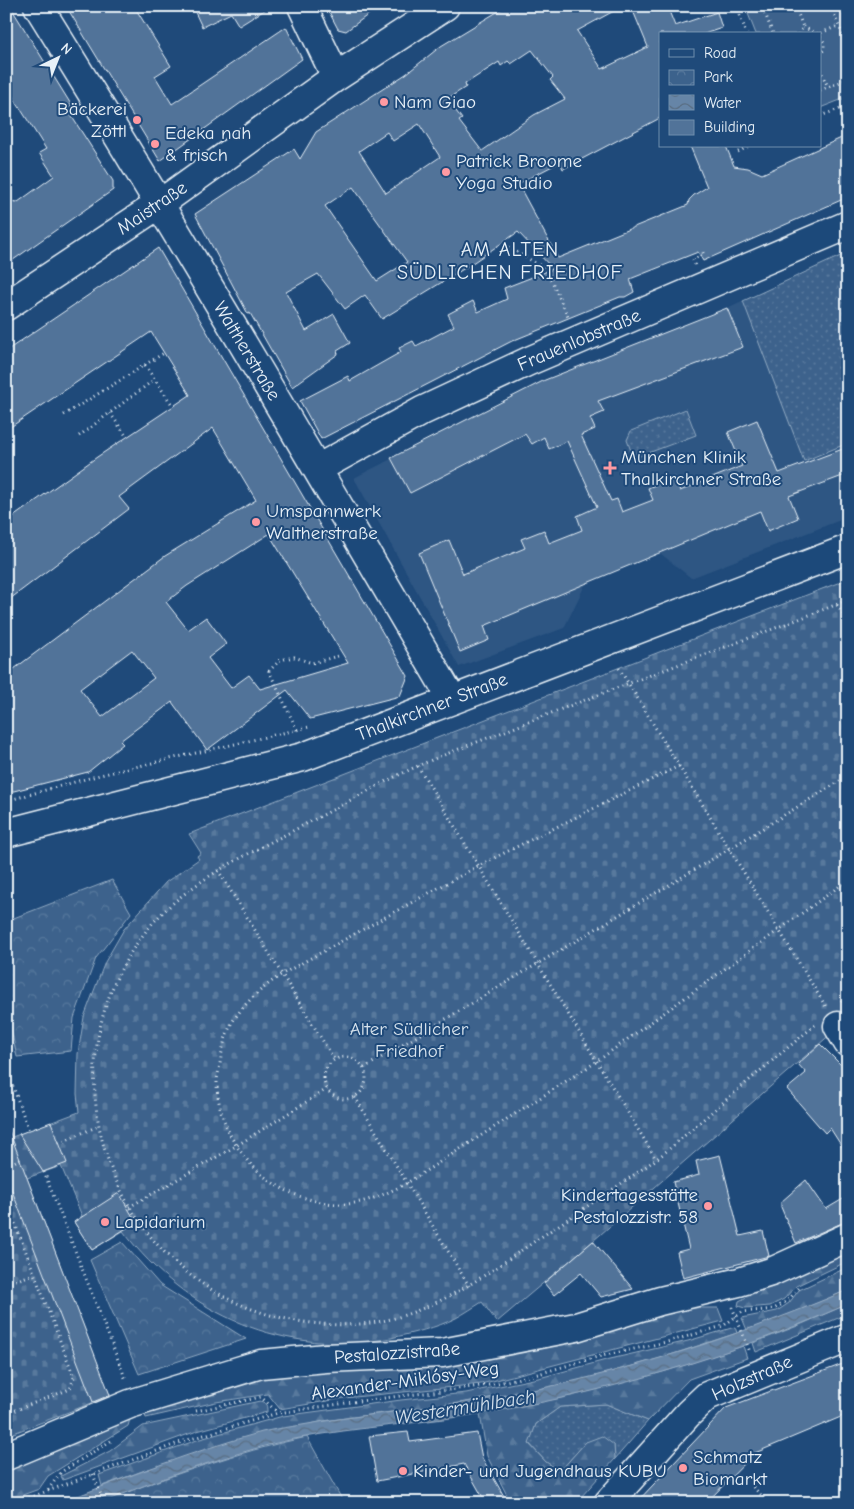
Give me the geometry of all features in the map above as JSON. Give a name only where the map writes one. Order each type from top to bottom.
[{"type":"street","name":"Waltherstraße","points":[[38,6],[317,469],[452,699]]},
{"type":"street","points":[[302,6],[336,77]]},
{"type":"street","name":"Maistraße","points":[[10,299],[158,205],[336,77],[445,6]]},
{"type":"street","name":"Frauenlobstraße","points":[[317,469],[422,412],[529,360],[848,225]]},
{"type":"street","name":"Thalkirchner Straße","points":[[6,833],[302,757],[848,549]]},
{"type":"street","name":"Pestalozzistraße","points":[[6,1456],[130,1404],[261,1364],[326,1358],[442,1353],[576,1326],[660,1301],[739,1282],[771,1272],[848,1237]]},
{"type":"street","name":"Holzstraße","points":[[608,1503],[688,1414],[708,1396],[848,1338]]},
{"type":"path","points":[[736,6],[746,32]]},
{"type":"path","points":[[767,6],[763,8],[772,32]]},
{"type":"path","points":[[795,6],[803,27],[813,32]]},
{"type":"path","points":[[831,6],[848,49]]},
{"type":"path","points":[[822,34],[838,26]]},
{"type":"path","points":[[800,32],[803,27]]},
{"type":"path","points":[[822,39],[824,50],[822,52]]},
{"type":"path","points":[[822,74],[828,87]]},
{"type":"path","points":[[822,89],[848,79]]},
{"type":"path","points":[[822,115],[848,106]]},
{"type":"path","points":[[738,152],[745,148]]},
{"type":"path","points":[[508,247],[546,269],[571,324]]},
{"type":"path","points":[[695,265],[693,259],[704,255],[702,250]]},
{"type":"path","points":[[64,415],[164,353]]},
{"type":"path","points":[[146,365],[173,406]]},
{"type":"path","points":[[79,436],[155,379]]},
{"type":"path","points":[[110,413],[127,437]]},
{"type":"path","points":[[848,600],[628,683],[418,766],[218,870],[183,894],[152,924],[123,967],[108,998],[97,1040],[94,1083],[98,1126],[115,1182],[128,1207],[154,1242],[186,1272],[222,1296],[262,1313],[304,1323],[347,1325],[390,1319],[431,1306],[470,1286],[656,1159],[838,1027],[848,996]]},
{"type":"path","points":[[838,604],[848,622]]},
{"type":"path","points":[[297,730],[269,671],[280,660],[294,657],[312,663],[338,656]]},
{"type":"path","points":[[619,668],[838,1027]]},
{"type":"path","points":[[6,800],[100,775],[311,726]]},
{"type":"path","points":[[418,766],[656,1159]]},
{"type":"path","points":[[679,766],[478,866],[282,974],[255,994],[234,1020],[221,1050],[217,1083],[222,1116],[236,1146],[256,1171],[283,1190],[314,1201],[346,1204],[378,1198],[407,1184],[596,1062],[848,880]]},
{"type":"path","points":[[364,1068],[730,849],[848,776]]},
{"type":"path","points":[[218,870],[334,1059]]},
{"type":"path","points":[[341,1057],[354,1058],[364,1068],[366,1081],[364,1087],[355,1097],[342,1099],[327,1090],[323,1076],[325,1069],[334,1059],[341,1057]]},
{"type":"path","points":[[6,1067],[29,1131]]},
{"type":"path","points":[[128,1207],[236,1146],[327,1090]]},
{"type":"path","points":[[355,1097],[470,1286]]},
{"type":"path","points":[[60,1143],[98,1126]]},
{"type":"path","points":[[6,1166],[20,1160]]},
{"type":"path","points":[[44,1172],[126,1381],[130,1404]]},
{"type":"path","points":[[6,1200],[74,1377],[70,1389],[6,1414]]},
{"type":"path","points":[[6,1284],[34,1274]]},
{"type":"path","name":"Alexander-Miklósy-Weg","points":[[15,1503],[184,1441],[278,1413],[489,1386],[597,1357],[671,1341],[723,1326],[742,1312],[774,1309],[787,1301],[798,1288],[806,1284]]},
{"type":"path","points":[[736,1317],[749,1348]]},
{"type":"path","points":[[195,1411],[261,1397],[278,1413]]},
{"type":"path","points":[[48,1490],[60,1472],[117,1437]]},
{"type":"path","points":[[93,1474],[104,1503]]},
{"type":"path","points":[[753,1487],[769,1503]]},
{"type":"shaded area","name":"München Klinik Thalkirchner Straße","points":[[847,253],[848,517],[691,578],[660,553],[586,583],[564,628],[459,667],[354,478],[525,391],[727,308]]},
{"type":"green space","points":[[745,6],[848,6],[848,97],[822,107],[822,32],[755,32]]},
{"type":"green space","points":[[847,253],[848,443],[804,461],[743,301]]},
{"type":"green space","points":[[686,409],[696,435],[640,456],[631,451],[627,440],[631,431]]},
{"type":"green space","name":"Alter Südlicher Friedhof","points":[[848,579],[848,1019],[497,1322],[482,1302],[456,1318],[440,1325],[391,1338],[352,1343],[313,1342],[276,1335],[241,1324],[208,1307],[177,1286],[149,1261],[123,1231],[92,1250],[74,1222],[82,1216],[61,1166],[27,1178],[110,1396],[6,1436],[6,1124],[12,1137],[79,1112],[77,1094],[78,1054],[84,1017],[105,962],[124,929],[166,882],[199,859],[197,856],[201,853],[189,834]]},
{"type":"green space","points":[[112,880],[131,913],[96,958],[74,1018],[71,1051],[17,1057],[6,1005],[6,921]]},
{"type":"green space","points":[[122,1242],[160,1285],[246,1339],[139,1374],[90,1260]]},
{"type":"green space","points":[[848,1248],[848,1261],[796,1286],[784,1299],[770,1306],[745,1308],[738,1306],[739,1301]]},
{"type":"green space","points":[[848,1267],[848,1290],[789,1315],[747,1330],[742,1318],[777,1311],[789,1303],[799,1290]]},
{"type":"green space","points":[[848,1304],[848,1314],[756,1352],[753,1343]]},
{"type":"green space","points":[[696,1305],[701,1308],[718,1308],[723,1321],[481,1384],[345,1398],[280,1409],[268,1394],[216,1402],[146,1418],[144,1412],[247,1378]]},
{"type":"green space","points":[[735,1327],[737,1333],[661,1358],[571,1383],[466,1402],[323,1421],[145,1470],[102,1486],[99,1475],[200,1439],[283,1416],[466,1393],[543,1377],[688,1341]]},
{"type":"green space","points":[[743,1346],[747,1358],[689,1379],[648,1421],[606,1404],[560,1407],[536,1424],[529,1444],[546,1462],[560,1471],[586,1442],[602,1436],[614,1445],[615,1459],[581,1497],[568,1503],[540,1503],[537,1498],[528,1503],[511,1503],[487,1456],[480,1414],[575,1395],[666,1371]]},
{"type":"green space","points":[[260,1401],[266,1405],[267,1412],[197,1431],[63,1480],[61,1476],[110,1451],[143,1426]]},
{"type":"green space","points":[[606,1404],[648,1421],[615,1459],[614,1445],[586,1442],[560,1471],[546,1462],[529,1443],[536,1424],[560,1407]]},
{"type":"green space","points":[[130,1419],[128,1426],[48,1476],[39,1489],[6,1501],[6,1467]]},
{"type":"green space","points":[[307,1437],[344,1503],[96,1503],[227,1458]]},
{"type":"water","name":"Westermühlbach","points":[[848,1290],[848,1304],[803,1323],[710,1357],[616,1385],[520,1407],[446,1419],[293,1439],[209,1463],[97,1503],[60,1503],[185,1456],[262,1432],[515,1394],[612,1371],[660,1358],[755,1327]]},
{"type":"building","points":[[6,6],[10,6],[72,106],[67,109],[113,181],[113,190],[6,265],[6,201],[18,202],[54,176],[39,153],[46,149],[6,86]]},
{"type":"building","points":[[66,6],[134,6],[171,66],[155,76],[172,104],[286,27],[302,59],[160,161]]},
{"type":"building","points":[[192,6],[271,6],[239,26],[231,13],[202,27]]},
{"type":"building","points":[[326,6],[380,6],[346,31],[338,29]]},
{"type":"building","points":[[507,6],[623,6],[577,31],[602,69],[648,47],[631,6],[667,6],[675,26],[717,12],[722,28],[710,32],[659,32],[659,119],[563,169],[560,162],[518,184],[558,258],[688,205],[689,200],[694,195],[707,187],[691,148],[727,148],[734,166],[748,168],[762,174],[848,135],[848,197],[703,261],[698,252],[630,279],[634,292],[625,297],[620,297],[512,341],[321,439],[300,401],[348,376],[350,381],[401,352],[399,348],[413,341],[416,346],[454,326],[448,314],[473,301],[478,312],[507,299],[504,288],[553,269],[518,232],[465,268],[382,319],[365,295],[345,309],[318,274],[286,292],[306,331],[334,314],[350,343],[337,351],[338,354],[292,387],[250,313],[248,314],[195,214],[294,149],[300,159],[316,132],[406,74],[441,46]],"holes":[[[532,50],[553,77],[550,80],[565,99],[534,115],[482,151],[459,121],[462,119],[447,99],[466,87],[465,84],[499,62],[501,66],[508,61],[511,64]],[[419,124],[440,157],[386,193],[359,151],[387,132],[393,141]],[[353,187],[407,262],[377,281],[325,206]]]},
{"type":"building","points":[[158,248],[408,676],[400,696],[310,719],[287,690],[207,750],[172,702],[120,741],[123,744],[88,772],[6,793],[6,675],[165,556],[256,500],[213,428],[119,497],[129,509],[6,602],[6,522],[97,457],[190,395],[151,332],[6,430],[6,351]],"holes":[[[269,534],[348,663],[260,689],[249,675],[231,688],[208,658],[226,644],[206,617],[188,630],[166,602],[187,586]],[[132,650],[154,678],[102,717],[80,689]]]},
{"type":"building","points":[[727,308],[743,347],[598,401],[604,412],[590,418],[595,429],[581,435],[611,501],[617,499],[622,512],[653,500],[648,488],[674,477],[680,491],[742,466],[728,432],[757,420],[779,473],[848,447],[848,474],[789,496],[798,518],[768,531],[760,511],[484,626],[489,640],[460,652],[419,553],[449,540],[463,574],[525,548],[521,539],[544,530],[549,543],[582,530],[577,516],[597,507],[567,441],[549,449],[544,437],[532,444],[525,434],[410,493],[391,458],[545,380]]},
{"type":"building","points":[[820,1044],[848,1072],[848,1156],[830,1128],[825,1133],[787,1089],[806,1073],[798,1064]]},
{"type":"building","points":[[51,1122],[67,1163],[43,1172],[19,1134]]},
{"type":"building","points":[[6,1128],[8,1128],[110,1395],[93,1402],[6,1175]]},
{"type":"building","points":[[720,1155],[740,1236],[763,1231],[769,1256],[683,1278],[677,1252],[689,1249],[673,1182],[699,1175],[696,1161]]},
{"type":"building","points":[[806,1180],[826,1209],[848,1196],[848,1222],[796,1243],[781,1207],[781,1202]]},
{"type":"building","name":"Lapidarium","points":[[119,1193],[136,1222],[92,1250],[74,1222]]},
{"type":"building","points":[[593,1241],[633,1289],[601,1297],[581,1273],[554,1295],[544,1283]]},
{"type":"building","points":[[848,1362],[848,1414],[755,1453],[706,1503],[636,1503],[726,1408]]},
{"type":"building","name":"Kinder- und Jugendhaus KUBU","points":[[408,1432],[410,1442],[477,1433],[482,1458],[508,1503],[486,1503],[464,1464],[377,1481],[369,1436]]},
{"type":"place","name":"Nam Giao","points":[[384,102]]},
{"type":"place","name":"Bäckerei Zöttl","points":[[137,120]]},
{"type":"place","name":"Edeka nah & frisch","points":[[155,144]]},
{"type":"place","name":"Patrick Broome Yoga Studio","points":[[446,172]]},
{"type":"place","name":"München Klinik Thalkirchner Straße","points":[[610,468]]},
{"type":"place","name":"Umspannwerk Waltherstraße","points":[[256,522]]},
{"type":"place","name":"Kindertagesstätte Pestalozzistr. 58","points":[[708,1206]]},
{"type":"place","name":"Lapidarium","points":[[105,1222]]},
{"type":"place","name":"Schmatz Biomarkt","points":[[683,1468]]},
{"type":"place","name":"Kinder- und Jugendhaus KUBU","points":[[403,1471]]},
{"type":"district","name":"AM ALTEN SÜDLICHEN FRIEDHOF","points":[[510,260]]}]
